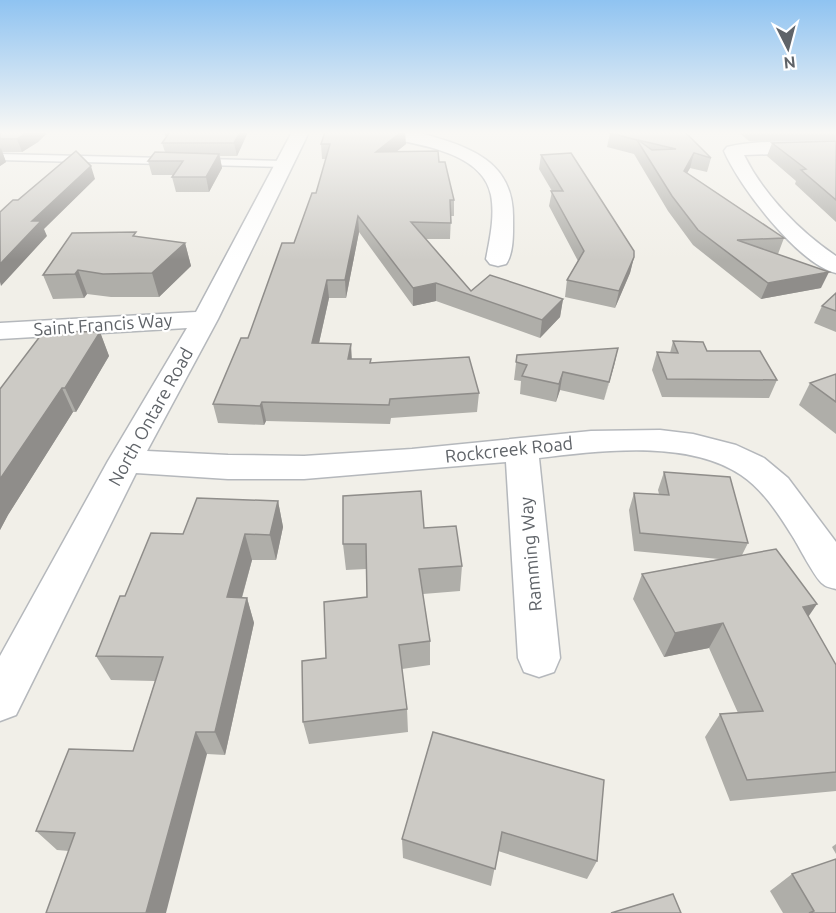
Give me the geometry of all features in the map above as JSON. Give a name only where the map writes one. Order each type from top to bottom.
[{"type":"street","name":"North Ontare Road","points":[[0,700],[125,461],[205,319],[279,175]]},
{"type":"street","points":[[492,175],[501,194],[502,225],[498,259]]},
{"type":"street","points":[[748,175],[765,200],[806,244],[836,266]]},
{"type":"street","name":"Saint Francis Way","points":[[0,331],[205,319]]},
{"type":"street","name":"Rockcreek Road","points":[[125,461],[213,466],[327,466],[587,441],[628,440],[715,450],[753,467],[769,479],[836,573]]},
{"type":"street","name":"Ramming Way","points":[[522,449],[539,658]]},
{"type":"building","points":[[48,175],[82,175],[32,221],[41,221],[0,264],[0,212],[13,200],[18,200]]},
{"type":"building","points":[[174,175],[207,175],[206,177],[172,177]]},
{"type":"building","points":[[321,175],[448,175],[454,200],[450,200],[451,223],[411,222],[471,291],[490,275],[563,299],[542,320],[436,283],[413,288],[358,216],[345,280],[327,280],[312,343],[351,344],[348,359],[371,359],[370,363],[469,357],[479,393],[390,399],[389,405],[262,402],[260,406],[213,404],[241,338],[248,338],[282,243],[294,243],[312,193],[316,193]]},
{"type":"building","points":[[553,175],[585,175],[634,251],[634,257],[619,291],[567,280],[584,251],[551,191],[563,191]]},
{"type":"building","points":[[659,175],[689,175],[784,238],[737,240],[829,272],[768,283],[698,230]]},
{"type":"building","points":[[806,175],[836,175],[836,200]]},
{"type":"building","points":[[136,232],[133,236],[185,243],[152,273],[103,274],[78,270],[75,274],[43,275],[72,233]]},
{"type":"building","points":[[836,293],[836,311],[822,306]]},
{"type":"building","points":[[44,331],[100,332],[65,388],[62,388],[0,479],[0,389]]},
{"type":"building","points":[[673,341],[703,342],[707,351],[760,351],[777,380],[667,379],[657,352],[678,353]]},
{"type":"building","points":[[618,348],[609,382],[563,372],[559,384],[522,376],[527,365],[516,362],[517,355]]},
{"type":"building","points":[[836,374],[836,402],[810,383]]},
{"type":"building","points":[[664,472],[730,477],[748,543],[640,533],[634,493],[669,495]]},
{"type":"building","points":[[421,491],[424,528],[456,526],[462,566],[419,569],[430,641],[399,645],[407,709],[303,722],[302,661],[326,658],[324,602],[367,597],[366,544],[343,544],[343,496]]},
{"type":"building","points":[[197,498],[278,501],[270,535],[245,534],[227,597],[247,598],[215,732],[196,732],[146,913],[46,913],[75,833],[36,831],[69,749],[133,751],[163,657],[96,656],[120,596],[125,596],[151,533],[183,534]]},
{"type":"building","points":[[776,549],[817,604],[803,607],[836,665],[836,772],[747,780],[720,714],[763,711],[723,623],[675,633],[642,574]]},
{"type":"building","points":[[433,732],[604,780],[597,861],[502,832],[495,869],[402,839]]},
{"type":"building","points":[[836,859],[836,913],[809,913],[814,911],[792,874]]},
{"type":"building","points":[[673,894],[681,913],[611,913]]}]
